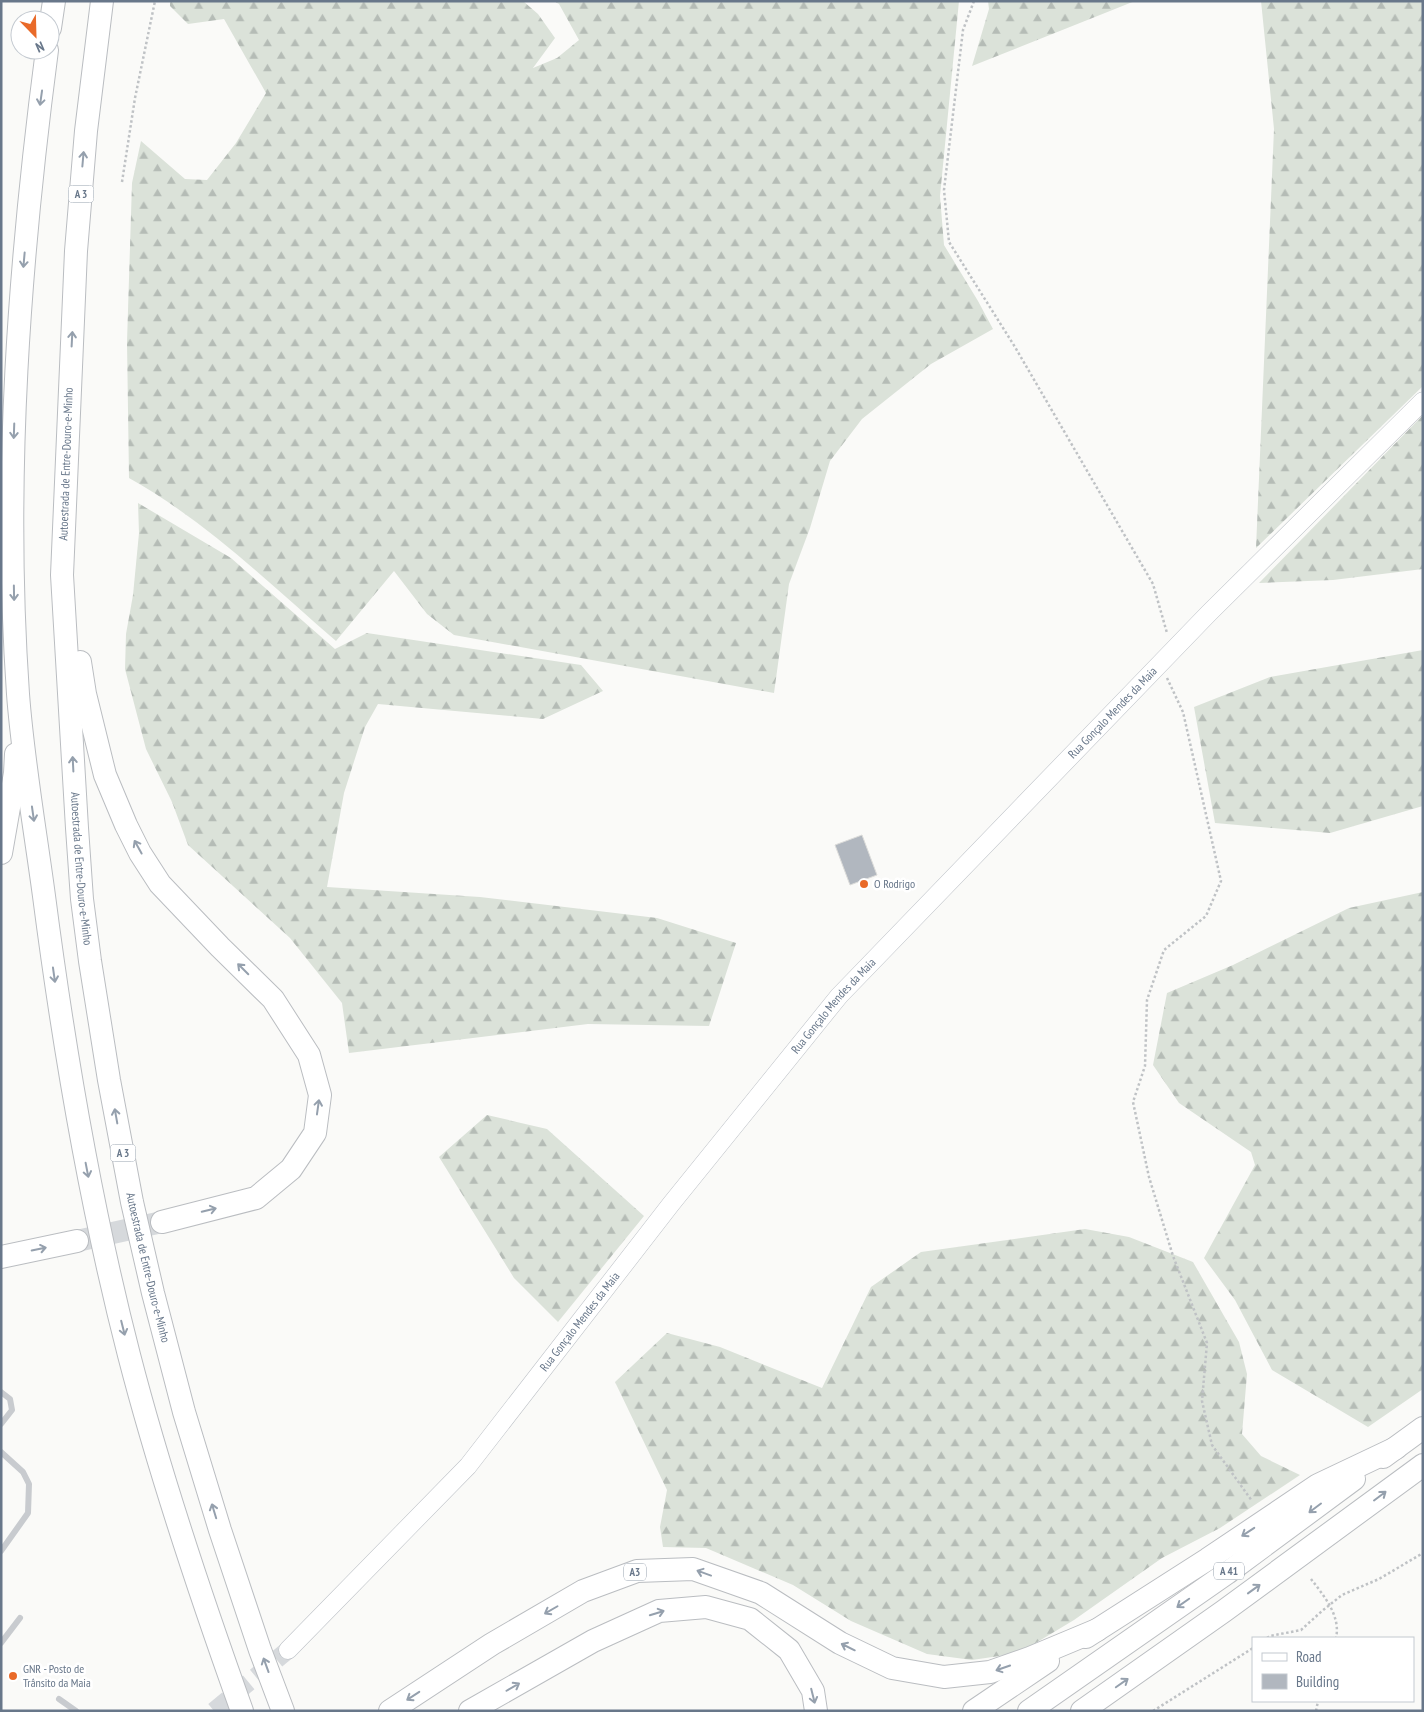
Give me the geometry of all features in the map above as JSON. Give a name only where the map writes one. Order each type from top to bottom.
[{"type":"highway","name":"Autoestrada de Entre-Douro-e-Minho","points":[[102,1],[86,131],[76,250],[62,575],[82,899],[101,1029],[129,1185],[153,1293],[184,1412],[236,1580],[283,1711]]},
{"type":"highway","points":[[1,853],[15,773],[18,696],[13,536],[15,382],[35,144],[46,60]]},
{"type":"highway","points":[[62,575],[85,694],[97,744],[105,775],[126,825],[140,853],[160,884],[273,999],[309,1055],[320,1095],[314,1133],[291,1168],[256,1198],[162,1222]]},
{"type":"highway","points":[[18,696],[61,1021],[76,1115],[94,1204],[116,1302],[148,1422],[180,1531],[242,1711]]},
{"type":"highway","points":[[1,1257],[77,1240]]},
{"type":"highway","name":"A 41","points":[[1029,1711],[1227,1572],[1423,1428]]},
{"type":"highway","points":[[974,1711],[1318,1485],[1396,1448]]},
{"type":"highway","name":"A 41","points":[[1082,1711],[1246,1595],[1423,1465]]},
{"type":"highway","name":"A3","points":[[390,1711],[492,1644],[584,1591],[637,1571],[693,1569],[761,1593],[840,1643],[892,1668],[944,1677],[990,1672],[1030,1658],[1097,1630]]},
{"type":"highway","points":[[470,1711],[593,1641],[659,1611],[706,1607],[750,1619],[789,1650],[813,1691],[816,1711]]},
{"type":"street","name":"Rua Gonçalo Mendes da Maia","points":[[288,1650],[468,1466],[672,1204],[839,996],[1166,657],[1423,400]]},
{"type":"lane","points":[[1,1392],[10,1398],[12,1410],[1,1424]]},
{"type":"lane","points":[[1,1452],[24,1472],[29,1484],[28,1513],[1,1551]]},
{"type":"lane","points":[[1,1643],[20,1618]]},
{"type":"lane","points":[[59,1699],[76,1711]]},
{"type":"path","points":[[122,182],[134,98],[155,1]]},
{"type":"path","points":[[974,1],[963,30],[944,190],[949,242],[1015,346],[1153,584],[1166,657],[1183,712],[1222,881],[1206,916],[1164,950],[1147,1000],[1145,1066],[1133,1102],[1150,1177],[1173,1256],[1207,1343],[1202,1401],[1212,1445],[1252,1501]]},
{"type":"path","points":[[1271,1637],[1301,1630],[1342,1595],[1378,1579],[1423,1554]]},
{"type":"path","points":[[1311,1579],[1331,1605],[1337,1632],[1336,1637]]},
{"type":"path","points":[[1153,1711],[1252,1649]]},
{"type":"green space","points":[[170,1],[523,1],[538,14],[555,38],[533,68],[557,58],[579,40],[559,4],[554,1],[959,1],[940,196],[944,245],[993,329],[931,364],[862,419],[830,461],[810,528],[789,584],[774,693],[454,635],[427,614],[394,571],[336,641],[211,533],[129,478],[127,342],[132,183],[141,141],[185,179],[207,180],[236,143],[266,93],[224,19],[188,24],[170,6]]},
{"type":"green space","points":[[988,1],[1135,1],[972,66],[989,9]]},
{"type":"green space","points":[[1261,1],[1423,1],[1423,386],[1256,548],[1274,129]]},
{"type":"green space","points":[[1423,415],[1423,569],[1333,580],[1259,583]]},
{"type":"green space","points":[[138,503],[231,558],[335,649],[367,633],[581,665],[603,691],[543,719],[378,704],[365,727],[344,793],[327,887],[480,897],[657,918],[736,943],[709,1026],[588,1024],[349,1053],[342,1003],[290,938],[188,845],[172,802],[146,749],[125,669],[126,634],[133,595],[139,533]]},
{"type":"green space","points":[[1423,650],[1423,806],[1330,833],[1215,823],[1194,707],[1270,677]]},
{"type":"green space","points":[[1423,892],[1423,1389],[1368,1427],[1272,1370],[1235,1300],[1204,1258],[1255,1165],[1251,1152],[1179,1103],[1153,1065],[1167,993],[1233,965],[1349,908]]},
{"type":"green space","points":[[487,1115],[547,1129],[644,1216],[558,1322],[514,1278],[439,1157]]},
{"type":"green space","points":[[1085,1229],[1129,1237],[1193,1262],[1239,1342],[1247,1374],[1242,1434],[1261,1456],[1300,1475],[1220,1528],[1162,1558],[1074,1620],[1019,1653],[972,1660],[927,1654],[851,1621],[793,1585],[706,1548],[663,1547],[660,1527],[667,1490],[615,1382],[667,1333],[720,1347],[822,1388],[871,1287],[921,1252]]},
{"type":"building","points":[[862,835],[877,875],[850,885],[835,845]]},
{"type":"tunnel","points":[[77,1241],[162,1222]]},
{"type":"tunnel","points":[[214,1711],[288,1650]]},
{"type":"place","name":"O Rodrigo","points":[[864,884]]},
{"type":"place","name":"GNR - Posto de Trânsito da Maia","points":[[13,1676]]}]
